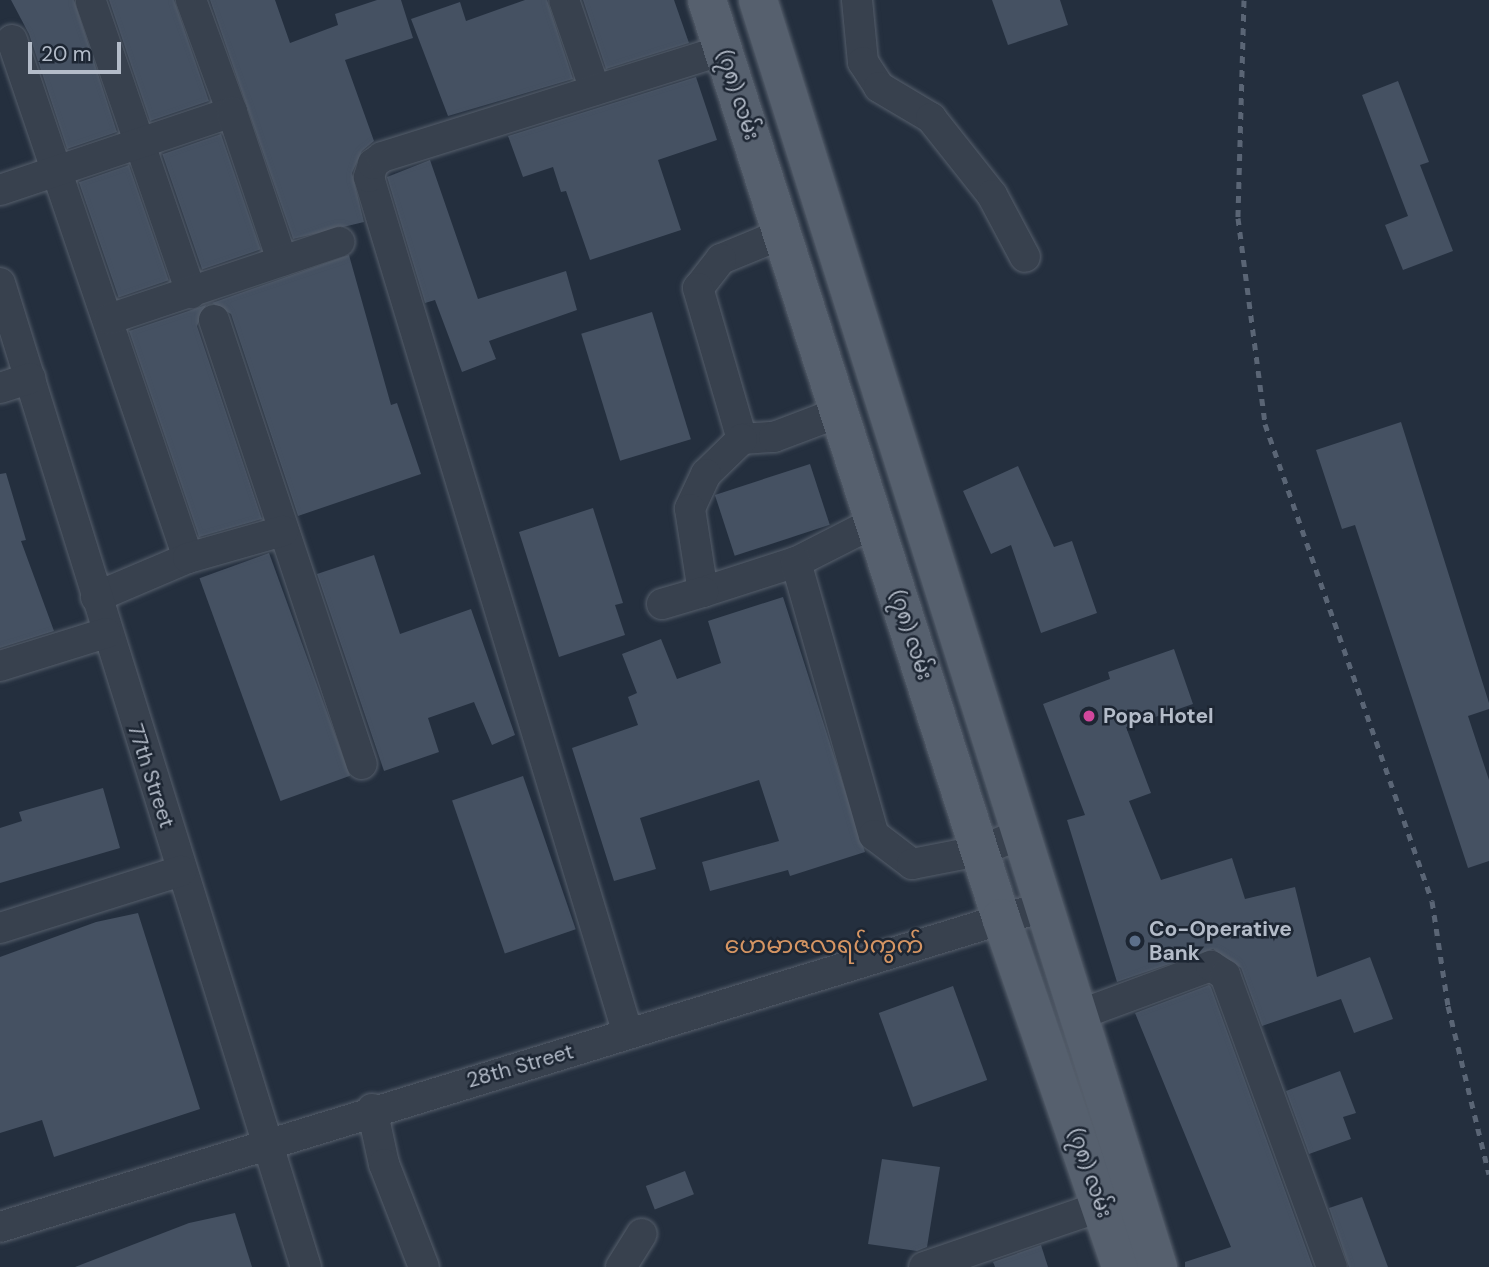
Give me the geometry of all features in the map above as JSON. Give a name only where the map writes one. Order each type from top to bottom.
[{"type":"main road","name":"(၇၈) လမ်း","points":[[707,0],[979,851],[1121,1267]]},
{"type":"main road","name":"(၇၈) လမ်း","points":[[758,0],[1076,1016],[1158,1267]]},
{"type":"street","points":[[191,0],[282,261]]},
{"type":"street","points":[[564,0],[595,90]]},
{"type":"street","points":[[857,0],[863,62],[879,87],[931,118],[992,195],[1025,257]]},
{"type":"street","points":[[91,2],[191,293]]},
{"type":"street","points":[[12,40],[60,167],[188,558]]},
{"type":"street","points":[[628,1034],[369,177],[373,164],[382,157],[724,50]]},
{"type":"street","points":[[0,190],[60,167],[232,112]]},
{"type":"street","points":[[742,439],[698,288],[721,259],[782,234]]},
{"type":"street","points":[[109,319],[338,242]]},
{"type":"street","name":"77th Street","points":[[0,284],[106,633],[306,1267]]},
{"type":"street","points":[[214,320],[362,764]]},
{"type":"street","points":[[0,387],[30,378]]},
{"type":"street","points":[[703,592],[690,509],[706,474],[742,439],[774,437],[840,412]]},
{"type":"street","points":[[662,604],[796,562],[875,522]]},
{"type":"street","points":[[96,597],[188,558],[283,531]]},
{"type":"street","points":[[796,562],[874,835],[912,864],[979,851],[1019,835]]},
{"type":"street","points":[[0,666],[106,633]]},
{"type":"street","points":[[0,928],[181,871]]},
{"type":"street","name":"28th Street","points":[[0,1227],[372,1109],[628,1034],[1042,906]]},
{"type":"street","points":[[1076,1016],[1211,966],[1225,975],[1332,1267]]},
{"type":"street","points":[[372,1109],[384,1164],[424,1267]]},
{"type":"street","points":[[925,1267],[1102,1206]]},
{"type":"street","points":[[621,1267],[642,1234]]},
{"type":"building","points":[[11,0],[74,0],[117,132],[67,149],[29,34]]},
{"type":"building","points":[[109,0],[174,0],[209,101],[150,121]]},
{"type":"building","points":[[210,0],[275,0],[290,43],[338,25],[335,14],[377,0],[401,0],[413,38],[345,60],[374,141],[362,151],[352,173],[364,222],[293,239]]},
{"type":"building","points":[[525,0],[547,0],[573,79],[448,116],[411,19],[460,2],[466,21]]},
{"type":"building","points":[[583,0],[674,0],[689,43],[606,69]]},
{"type":"building","points":[[992,0],[1060,0],[1068,25],[1008,45]]},
{"type":"building","points":[[696,77],[717,140],[658,160],[681,230],[590,260],[566,191],[561,192],[553,167],[523,177],[508,136]]},
{"type":"building","points":[[1398,81],[1429,162],[1420,165],[1453,251],[1403,270],[1385,225],[1408,216],[1362,95]]},
{"type":"building","points":[[221,134],[261,249],[202,270],[162,154]]},
{"type":"building","points":[[430,160],[478,299],[566,271],[577,310],[489,341],[496,359],[462,372],[435,300],[425,303],[387,177]]},
{"type":"building","points":[[129,165],[169,280],[119,298],[79,182]]},
{"type":"building","points":[[349,255],[391,405],[397,403],[421,474],[298,516],[231,314],[212,303]]},
{"type":"building","points":[[206,305],[197,326],[262,519],[199,537],[129,331]]},
{"type":"building","points":[[652,312],[691,439],[620,461],[581,334]]},
{"type":"building","points":[[1401,422],[1489,703],[1489,709],[1468,716],[1489,780],[1489,861],[1468,868],[1355,525],[1342,529],[1316,450]]},
{"type":"building","points":[[810,464],[830,525],[735,556],[715,495]]},
{"type":"building","points":[[1018,466],[1054,547],[1072,541],[1097,613],[1041,633],[1011,545],[991,554],[963,491]]},
{"type":"building","points":[[6,473],[26,540],[21,541],[54,631],[0,648],[0,474]]},
{"type":"building","points":[[593,508],[623,603],[615,605],[625,635],[559,657],[519,532]]},
{"type":"building","points":[[269,553],[350,776],[281,801],[199,578]]},
{"type":"building","points":[[374,555],[400,634],[471,609],[515,735],[492,745],[474,702],[428,718],[439,752],[384,771],[317,574]]},
{"type":"building","points":[[783,597],[865,852],[790,876],[788,870],[710,891],[702,862],[779,841],[759,780],[640,818],[656,869],[614,881],[572,748],[638,725],[628,697],[637,693],[622,654],[661,639],[677,679],[721,663],[708,621]]},
{"type":"building","points":[[1174,649],[1193,704],[1126,727],[1151,793],[1129,801],[1161,880],[1232,858],[1245,899],[1295,887],[1317,977],[1370,957],[1393,1019],[1354,1033],[1341,999],[1262,1026],[1241,968],[1213,949],[1117,982],[1067,820],[1085,815],[1043,704],[1110,679],[1108,672]]},
{"type":"building","points":[[523,776],[576,929],[505,954],[452,800]]},
{"type":"building","points":[[103,788],[120,848],[0,883],[0,828],[22,821],[19,812]]},
{"type":"building","points":[[138,913],[200,1109],[54,1157],[42,1120],[0,1133],[0,957],[96,922]]},
{"type":"building","points":[[1209,985],[1313,1267],[1185,1267],[1185,1262],[1231,1247],[1135,1013]]},
{"type":"building","points":[[953,986],[987,1080],[913,1107],[879,1013]]},
{"type":"building","points":[[1340,1071],[1356,1113],[1343,1117],[1351,1139],[1309,1154],[1286,1091]]},
{"type":"building","points":[[882,1159],[940,1167],[927,1247],[917,1251],[868,1244]]},
{"type":"building","points":[[685,1171],[694,1194],[655,1209],[646,1186]]},
{"type":"building","points":[[1362,1197],[1388,1267],[1349,1267],[1329,1208]]},
{"type":"building","points":[[235,1213],[252,1267],[75,1267],[189,1223]]},
{"type":"building","points":[[1041,1245],[1048,1267],[995,1267],[993,1262]]},
{"type":"railway","points":[[1244,0],[1238,218],[1265,424],[1432,901],[1448,1006],[1489,1174]]},
{"type":"place","name":"Popa Hotel","points":[[1089,716]]},
{"type":"place","name":"Co-Operative Bank","points":[[1135,941]]},
{"type":"district","name":"ဟေမာဇလရပ်ကွက်","points":[[824,945]]}]
